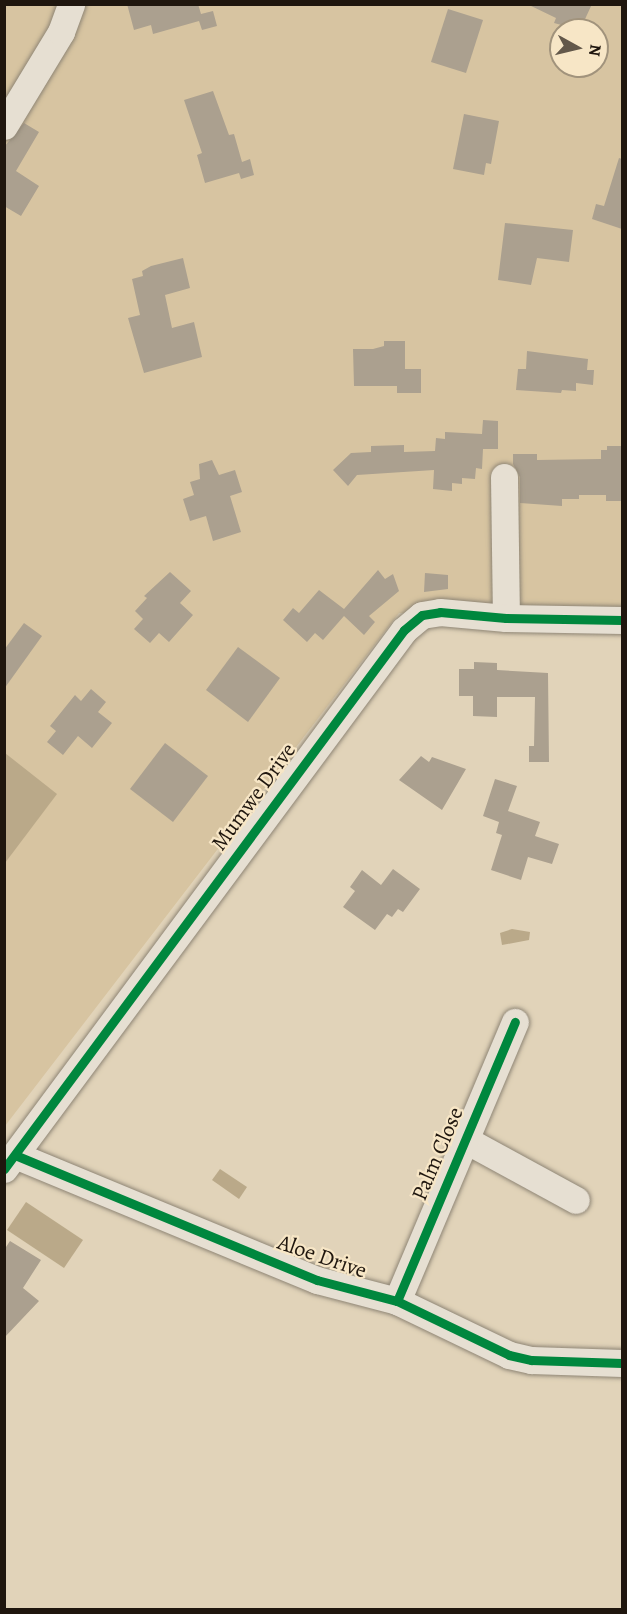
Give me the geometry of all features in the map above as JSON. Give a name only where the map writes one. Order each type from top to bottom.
[{"type":"street","points":[[4,126],[61,32],[71,4]]},
{"type":"street","points":[[504,477],[506,618]]},
{"type":"street","name":"Mumwe Drive","points":[[10,1162],[404,630],[422,615],[440,612],[506,618],[622,620]]},
{"type":"street","name":"Palm Close","points":[[397,1301],[515,1022]]},
{"type":"street","points":[[466,1140],[576,1200]]},
{"type":"street","name":"Aloe Drive","points":[[10,1162],[317,1280],[397,1301],[509,1355],[531,1360],[622,1363]]},
{"type":"shaded area","points":[[5,5],[622,5],[622,609],[399,613],[5,1126]]},
{"type":"shaded area","points":[[5,753],[57,794],[4,863]]},
{"type":"shaded area","points":[[512,929],[530,932],[529,940],[502,945],[500,933]]},
{"type":"shaded area","points":[[220,1169],[247,1187],[239,1199],[212,1180]]},
{"type":"shaded area","points":[[26,1202],[83,1240],[64,1268],[7,1230]]},
{"type":"building","points":[[127,4],[198,4],[201,14],[213,11],[217,26],[202,30],[199,21],[153,34],[151,25],[134,30]]},
{"type":"building","points":[[527,4],[592,4],[586,18],[556,18]]},
{"type":"building","points":[[448,9],[483,20],[466,73],[431,62]]},
{"type":"building","points":[[213,91],[229,135],[234,134],[242,162],[250,159],[254,175],[241,179],[239,173],[205,183],[197,155],[202,153],[184,100]]},
{"type":"building","points":[[464,114],[499,121],[491,164],[486,163],[484,175],[453,169]]},
{"type":"building","points":[[24,123],[39,132],[16,171],[39,186],[21,216],[4,206],[4,147]]},
{"type":"building","points":[[619,158],[622,159],[622,229],[592,219],[596,204],[604,206]]},
{"type":"building","points":[[505,223],[573,230],[569,262],[537,258],[531,285],[498,280]]},
{"type":"building","points":[[183,258],[190,288],[165,295],[172,328],[194,322],[202,357],[144,373],[128,318],[140,315],[132,279],[143,276],[142,271],[151,266]]},
{"type":"building","points":[[384,341],[405,341],[405,369],[421,369],[421,393],[397,393],[397,386],[354,386],[353,349],[373,349],[384,346]]},
{"type":"building","points":[[527,351],[588,359],[587,370],[594,370],[593,385],[576,383],[576,391],[562,390],[561,393],[516,390],[518,369],[526,369]]},
{"type":"building","points":[[483,420],[498,421],[498,449],[483,449],[482,469],[476,468],[475,479],[462,478],[462,484],[452,483],[452,491],[433,489],[434,470],[357,475],[348,486],[333,470],[351,453],[371,452],[371,446],[404,445],[404,452],[435,451],[436,438],[445,439],[445,432],[482,434]]},
{"type":"building","points":[[607,446],[622,446],[622,501],[606,501],[606,495],[579,495],[579,499],[562,499],[562,506],[520,503],[520,477],[513,464],[513,454],[537,454],[537,460],[601,459],[601,450],[607,450]]},
{"type":"building","points":[[212,460],[219,475],[235,470],[242,492],[230,496],[241,532],[213,541],[206,516],[190,521],[183,499],[194,495],[190,482],[200,479],[199,464]]},
{"type":"building","points":[[378,570],[385,579],[393,574],[399,591],[369,616],[375,622],[364,635],[344,616],[323,640],[315,633],[307,642],[283,620],[293,608],[299,613],[319,590],[344,609]]},
{"type":"building","points":[[170,572],[191,591],[180,603],[193,615],[169,642],[159,633],[150,643],[134,629],[143,619],[135,611],[147,598],[144,596]]},
{"type":"building","points":[[425,573],[448,575],[448,589],[424,592]]},
{"type":"building","points":[[24,623],[42,636],[4,689],[4,650]]},
{"type":"building","points":[[238,647],[280,678],[248,722],[206,690]]},
{"type":"building","points":[[474,662],[497,663],[497,670],[548,673],[549,762],[529,762],[529,746],[534,746],[535,697],[497,697],[497,717],[473,716],[473,696],[459,696],[459,669],[474,669]]},
{"type":"building","points":[[91,689],[106,702],[98,712],[112,723],[92,748],[78,736],[63,755],[47,742],[56,731],[50,726],[75,695],[81,701]]},
{"type":"building","points":[[165,743],[208,776],[173,822],[130,789]]},
{"type":"building","points":[[421,756],[429,762],[432,757],[466,769],[442,810],[399,780]]},
{"type":"building","points":[[495,779],[517,786],[508,811],[540,822],[535,836],[559,844],[552,864],[528,857],[521,880],[491,870],[502,835],[496,833],[499,822],[483,816]]},
{"type":"building","points":[[393,869],[420,889],[403,912],[398,909],[392,917],[387,914],[375,930],[343,907],[355,891],[350,887],[362,870],[381,885]]},
{"type":"building","points":[[10,1241],[41,1260],[23,1288],[39,1301],[4,1338],[4,1250]]},
{"type":"cycle path","points":[[4,1169],[404,630],[422,615],[440,612],[506,618],[622,620]]},
{"type":"cycle path","points":[[397,1301],[515,1022]]},
{"type":"cycle path","points":[[15,1155],[317,1280],[397,1301],[509,1355],[531,1360],[622,1363]]}]
